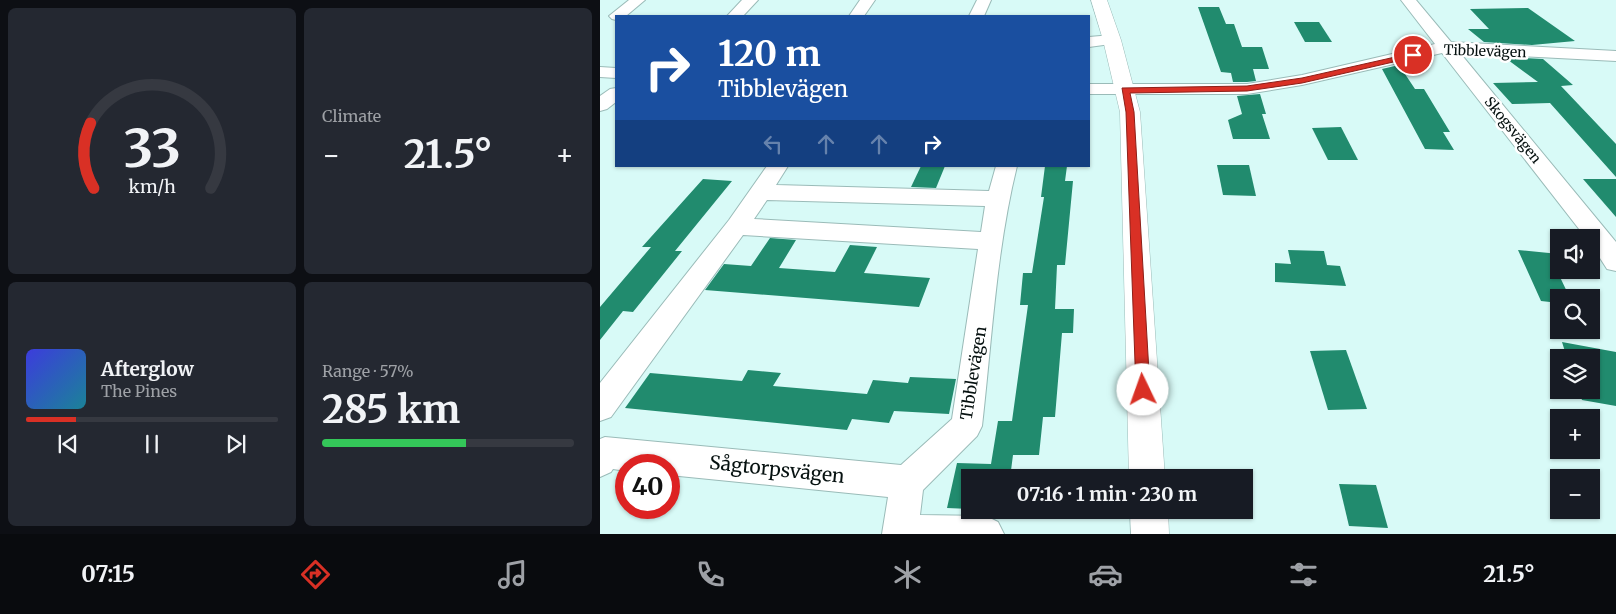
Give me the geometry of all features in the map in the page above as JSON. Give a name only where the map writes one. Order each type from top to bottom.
[{"type":"street","points":[[619,15],[638,0]]},
{"type":"street","points":[[735,15],[752,0]]},
{"type":"street","points":[[857,15],[868,0]]},
{"type":"street","points":[[977,15],[984,0]]},
{"type":"street","points":[[1099,0],[1100,41],[1125,90],[1130,112],[1147,469]]},
{"type":"street","name":"Skogsvägen","points":[[1408,0],[1603,242],[1616,262]]},
{"type":"street","name":"Tibblevägen","points":[[1090,89],[1223,90],[1276,85],[1446,47],[1616,56]]},
{"type":"street","points":[[600,72],[615,73]]},
{"type":"street","points":[[600,105],[615,95]]},
{"type":"street","points":[[600,407],[737,226],[777,167]]},
{"type":"street","name":"Tibblevägen","points":[[907,482],[966,426],[991,241],[998,199],[1007,167]]},
{"type":"street","points":[[762,192],[998,199]]},
{"type":"street","points":[[737,226],[991,241]]},
{"type":"street","name":"Sågtorpsvägen","points":[[602,451],[907,482]]},
{"type":"street","points":[[907,482],[900,533],[986,534]]},
{"type":"street","points":[[1149,519],[1150,534]]},
{"type":"building","points":[[1198,7],[1219,7],[1226,24],[1234,24],[1242,47],[1262,47],[1269,69],[1253,69],[1256,81],[1247,82],[1233,82],[1231,73],[1221,72]]},
{"type":"building","points":[[1528,8],[1575,41],[1532,45],[1484,42],[1468,29],[1489,29],[1470,9]]},
{"type":"building","points":[[1294,22],[1319,22],[1332,42],[1305,42]]},
{"type":"building","points":[[1504,57],[1543,59],[1573,85],[1561,86],[1616,144],[1616,177],[1550,103],[1512,104],[1493,83],[1538,82]]},
{"type":"building","points":[[1399,65],[1415,89],[1424,89],[1450,132],[1443,132],[1454,150],[1425,149],[1382,69]]},
{"type":"building","points":[[1260,94],[1266,114],[1262,114],[1270,139],[1233,139],[1228,120],[1242,114],[1237,96]]},
{"type":"building","points":[[1341,127],[1358,160],[1328,160],[1312,128]]},
{"type":"building","points":[[1217,165],[1249,165],[1256,196],[1223,195]]},
{"type":"building","points":[[921,167],[945,167],[936,188],[911,187]]},
{"type":"building","points":[[1045,167],[1067,167],[1065,181],[1073,181],[1065,265],[1057,265],[1055,309],[1074,309],[1073,333],[1062,333],[1055,417],[1043,417],[1039,455],[1013,455],[1011,469],[961,469],[961,509],[947,508],[957,463],[991,464],[998,421],[1012,421],[1028,305],[1020,305],[1023,273],[1032,273],[1044,197],[1041,197]]},
{"type":"building","points":[[703,179],[732,181],[675,251],[682,251],[633,312],[623,311],[600,340],[600,307],[651,247],[642,247]]},
{"type":"building","points":[[1583,179],[1616,179],[1616,217]]},
{"type":"building","points":[[770,238],[796,240],[779,268],[835,272],[850,245],[877,247],[864,273],[930,278],[919,307],[705,290],[724,264],[751,266]]},
{"type":"building","points":[[1288,250],[1324,251],[1327,265],[1340,266],[1346,286],[1275,282],[1275,263],[1291,264]]},
{"type":"building","points":[[1518,250],[1550,253],[1550,279],[1561,279],[1566,289],[1550,289],[1550,302],[1541,301]]},
{"type":"building","points":[[1562,342],[1600,349],[1564,349]]},
{"type":"building","points":[[1600,349],[1616,352],[1616,406],[1582,400],[1600,399]]},
{"type":"building","points":[[1346,350],[1367,409],[1328,410],[1310,351]]},
{"type":"building","points":[[748,370],[781,373],[773,386],[867,394],[873,380],[908,383],[910,377],[956,379],[949,414],[894,411],[889,423],[852,419],[847,430],[625,408],[650,373],[742,381]]},
{"type":"building","points":[[1339,484],[1376,485],[1388,528],[1349,526]]},
{"type":"route","points":[[1143,390],[1130,112],[1125,90],[1247,89],[1302,80],[1413,55]]}]
